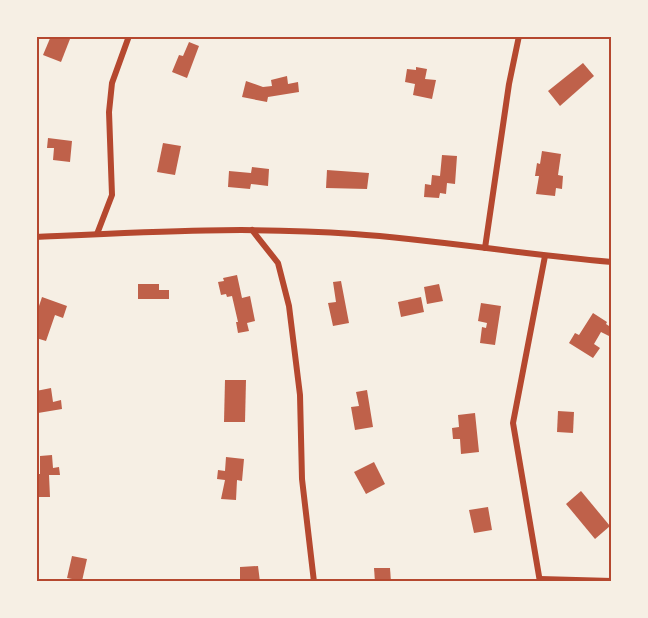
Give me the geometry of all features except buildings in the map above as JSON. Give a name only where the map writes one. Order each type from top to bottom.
[{"type":"street","points":[[97,234],[112,195],[109,112],[112,83],[129,36]]},
{"type":"street","points":[[485,248],[506,104],[519,36]]},
{"type":"street","points":[[252,230],[278,263],[289,306],[300,395],[302,479],[314,582]]},
{"type":"street","points":[[36,237],[252,230],[356,234],[612,262]]},
{"type":"street","points":[[544,256],[513,423],[540,581],[612,581]]}]
